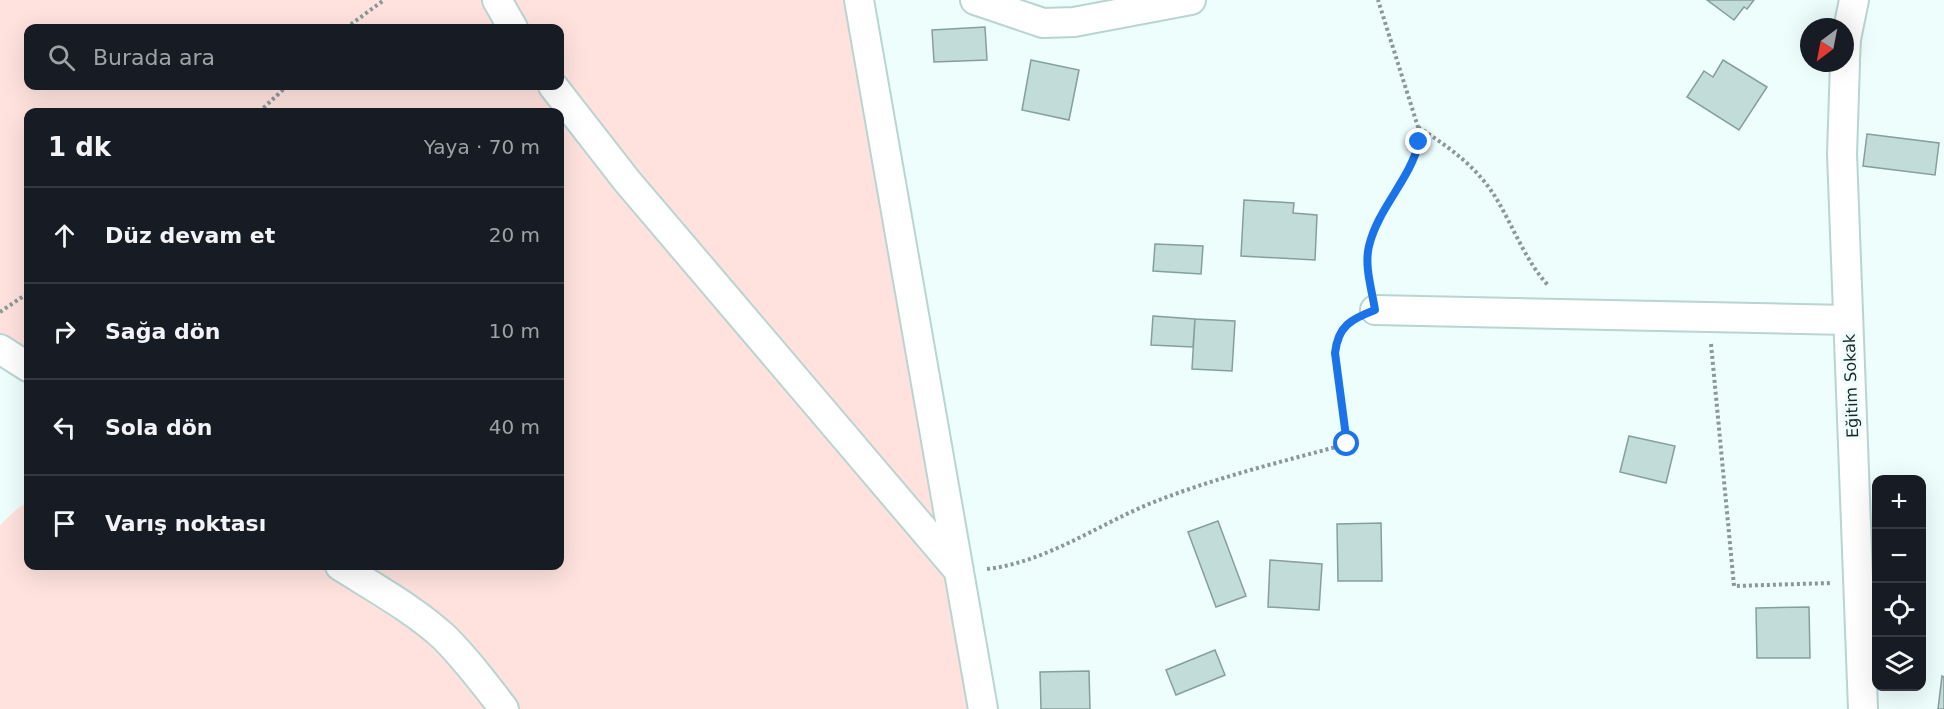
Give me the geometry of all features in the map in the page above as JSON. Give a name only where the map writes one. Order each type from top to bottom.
[{"type":"street","points":[[497,0],[511,24]]},
{"type":"street","points":[[859,0],[982,709]]},
{"type":"street","points":[[975,0],[1043,23],[1074,22],[1191,0]]},
{"type":"street","name":"Eğitim Sokak","points":[[1850,18],[1854,0]]},
{"type":"street","name":"Eğitim Sokak","points":[[1845,72],[1842,154],[1863,709]]},
{"type":"street","points":[[556,90],[627,181],[959,572]]},
{"type":"street","points":[[1375,310],[1848,321]]},
{"type":"street","points":[[0,349],[24,364]]},
{"type":"street","points":[[346,570],[420,618],[442,636],[479,676],[504,709]]},
{"type":"path","points":[[351,24],[384,0]]},
{"type":"path","points":[[959,572],[1000,567],[1037,556],[1148,505],[1208,483],[1347,444],[1335,353],[1336,340],[1343,328],[1356,317],[1375,310],[1368,265],[1369,247],[1376,228],[1415,158],[1419,142],[1418,127],[1378,0]]},
{"type":"path","points":[[263,108],[283,90]]},
{"type":"path","points":[[1418,127],[1460,156],[1479,174],[1496,197],[1544,280],[1576,314]]},
{"type":"path","points":[[0,312],[24,296]]},
{"type":"path","points":[[1709,317],[1734,586],[1858,582]]},
{"type":"shaded area","points":[[0,0],[859,0],[983,709],[0,709],[0,525],[24,504],[24,570],[564,570],[564,108],[24,108],[24,364],[0,349]]},
{"type":"building","points":[[1707,0],[1754,0],[1747,9],[1744,7],[1734,20]]},
{"type":"building","points":[[985,27],[987,60],[934,62],[932,30]]},
{"type":"building","points":[[1031,60],[1079,70],[1069,120],[1022,110]]},
{"type":"building","points":[[1723,60],[1767,87],[1739,130],[1687,97],[1704,71],[1713,77]]},
{"type":"building","points":[[1867,134],[1939,143],[1935,175],[1863,166]]},
{"type":"building","points":[[1244,200],[1294,203],[1293,213],[1317,215],[1315,260],[1241,256]]},
{"type":"building","points":[[1155,244],[1203,246],[1201,274],[1153,271]]},
{"type":"building","points":[[1153,316],[1195,319],[1193,347],[1151,345]]},
{"type":"building","points":[[1195,319],[1235,321],[1232,371],[1192,369]]},
{"type":"building","points":[[1629,436],[1675,446],[1666,483],[1620,472]]},
{"type":"building","points":[[1218,521],[1246,596],[1216,607],[1188,532]]},
{"type":"building","points":[[1381,523],[1382,581],[1338,581],[1337,524]]},
{"type":"building","points":[[1270,560],[1322,564],[1319,610],[1268,607]]},
{"type":"building","points":[[1809,607],[1810,658],[1757,658],[1756,608]]},
{"type":"building","points":[[1215,650],[1225,675],[1176,695],[1166,670]]},
{"type":"building","points":[[1089,671],[1090,709],[1041,709],[1040,672]]},
{"type":"building","points":[[1942,676],[1944,677],[1944,709],[1938,709]]},
{"type":"route","points":[[1347,444],[1335,353],[1336,340],[1343,328],[1356,317],[1375,310],[1368,265],[1369,247],[1376,228],[1407,175],[1419,142]]}]
